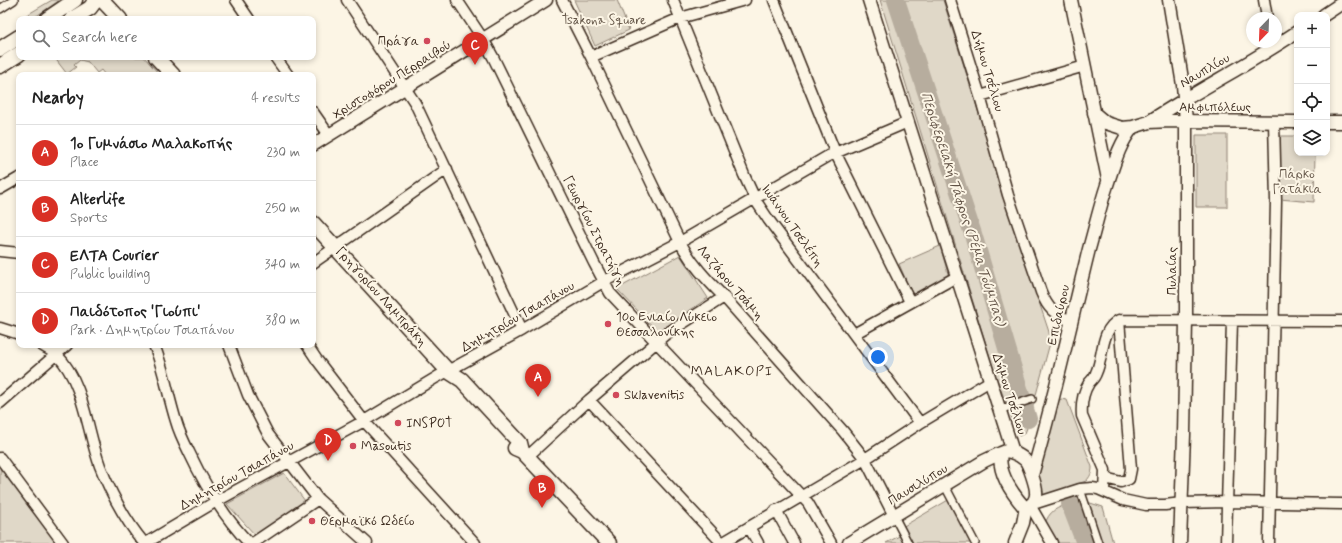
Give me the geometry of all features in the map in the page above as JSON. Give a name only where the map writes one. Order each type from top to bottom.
[{"type":"main road","points":[[51,16],[75,0]]},
{"type":"main road","points":[[77,16],[90,8],[96,0]]},
{"type":"main road","points":[[102,0],[117,16]]},
{"type":"main road","points":[[0,49],[16,39]]},
{"type":"main road","points":[[0,66],[16,56]]},
{"type":"main road","points":[[159,60],[170,72]]},
{"type":"main road","name":"Γρηγορίου Λαμπράκη","points":[[316,226],[448,371],[455,385],[515,448],[525,454],[609,543]]},
{"type":"street","points":[[0,9],[14,0]]},
{"type":"street","points":[[236,0],[247,16]]},
{"type":"street","points":[[347,0],[415,103],[522,330]]},
{"type":"street","name":"Γεωργίου Στρατήγη","points":[[457,0],[493,57],[603,282],[616,300],[810,505],[831,543]]},
{"type":"street","name":"Χριστοφόρου Περραιβού","points":[[316,143],[546,0]]},
{"type":"street","name":"Λαζάρου Τσάμη","points":[[562,0],[688,256],[703,276],[724,297],[843,430],[865,459],[894,516]]},
{"type":"street","name":"Ιωάννου Τσελέπη","points":[[673,0],[744,175],[755,198],[768,219],[920,423]]},
{"type":"street","points":[[591,57],[680,18],[746,0]]},
{"type":"street","points":[[774,0],[835,152],[910,302]]},
{"type":"street","name":"Δήμου Τσέλιου","points":[[869,0],[958,276],[999,410],[1007,453],[1000,459],[1001,469],[1012,492],[1024,507],[1028,506]]},
{"type":"street","name":"Δήμου Τσέλιου","points":[[950,0],[980,96],[1008,195],[1040,292],[1048,307],[1071,321]]},
{"type":"street","name":"Επιδαύρου","points":[[1071,0],[1108,180]]},
{"type":"street","name":"Πυλαίας","points":[[1169,0],[1185,99],[1186,121],[1186,320],[1180,543]]},
{"type":"street","points":[[1264,0],[1266,12]]},
{"type":"street","points":[[1328,12],[1342,3]]},
{"type":"street","name":"Ναυπλίου","points":[[1282,40],[1294,34]]},
{"type":"street","name":"Ναυπλίου","points":[[1148,122],[1267,48]]},
{"type":"street","points":[[277,60],[286,72]]},
{"type":"street","points":[[980,96],[1085,66]]},
{"type":"street","points":[[1094,114],[1099,119],[1110,125],[1118,127],[1133,127]]},
{"type":"street","points":[[316,116],[329,135]]},
{"type":"street","name":"Δημητρίου Τσιαπάνου","points":[[145,543],[215,502],[364,421],[603,282],[680,242],[835,152],[908,122]]},
{"type":"street","name":"Αμφιπόλεως","points":[[1133,127],[1148,122],[1294,122]]},
{"type":"street","points":[[1269,543],[1272,321],[1276,201],[1274,122]]},
{"type":"street","points":[[1330,122],[1342,122]]},
{"type":"street","name":"Επιδαύρου","points":[[1032,476],[1101,204],[1121,143],[1133,127]]},
{"type":"street","points":[[316,261],[447,169]]},
{"type":"street","points":[[0,189],[16,180]]},
{"type":"street","points":[[0,251],[16,253]]},
{"type":"street","points":[[854,334],[958,276]]},
{"type":"street","points":[[525,454],[668,332],[724,297]]},
{"type":"street","points":[[1106,478],[1121,482],[1129,479],[1131,469],[1119,320]]},
{"type":"street","points":[[1104,491],[1106,478],[1105,470],[1082,416],[1081,407],[1085,389],[1097,372],[1107,334],[1113,324],[1119,320],[1342,321]]},
{"type":"street","points":[[1226,543],[1232,320]]},
{"type":"street","points":[[0,328],[16,333]]},
{"type":"street","points":[[46,348],[56,355],[66,366],[75,382],[96,453],[108,484],[126,519],[145,543]]},
{"type":"street","points":[[0,403],[64,348]]},
{"type":"street","points":[[155,348],[179,431],[203,482],[227,518],[249,543]]},
{"type":"street","points":[[230,348],[254,408],[268,434],[318,499],[367,543]]},
{"type":"street","points":[[309,348],[364,421],[475,543]]},
{"type":"street","points":[[589,400],[722,543],[801,495],[865,459],[920,423],[990,381]]},
{"type":"street","points":[[999,410],[1032,399]]},
{"type":"street","points":[[1007,453],[1026,462],[1033,460],[1038,456]]},
{"type":"street","name":"Παυσιλύπου","points":[[849,543],[984,461],[1007,453]]},
{"type":"street","points":[[0,458],[63,543]]},
{"type":"street","points":[[1015,543],[1023,524],[1028,506],[1034,501],[1036,492],[1032,476],[1026,462]]},
{"type":"street","points":[[945,486],[974,543]]},
{"type":"street","points":[[1028,506],[1080,489],[1092,488],[1104,491],[1122,500],[1142,505],[1158,506],[1182,503],[1227,502],[1342,504]]},
{"type":"street","points":[[1080,489],[1098,543]]},
{"type":"street","points":[[253,543],[318,499]]},
{"type":"street","points":[[1028,506],[1052,543]]},
{"type":"street","points":[[776,510],[794,543]]},
{"type":"street","points":[[894,516],[908,543]]},
{"type":"street","points":[[748,527],[758,543]]},
{"type":"green space","points":[[52,0],[60,0],[36,16],[25,16]]},
{"type":"green space","name":"Tsakona Square","points":[[574,0],[617,0],[629,30],[595,46]]},
{"type":"green space","points":[[880,0],[943,0],[1049,332],[1050,343],[1027,428],[1025,433],[1019,436],[997,380]]},
{"type":"green space","points":[[56,60],[80,60],[74,65],[76,67],[70,72],[65,72]]},
{"type":"green space","points":[[80,60],[147,60],[157,72],[103,72],[101,70],[96,72],[88,62]]},
{"type":"green space","points":[[1196,135],[1227,135],[1227,207],[1196,207]]},
{"type":"green space","name":"Πάρκο Γατάκια","points":[[1280,136],[1294,136],[1294,156],[1315,156],[1314,202],[1279,199]]},
{"type":"green space","points":[[940,246],[949,277],[914,299],[899,264]]},
{"type":"green space","points":[[680,255],[708,298],[658,332],[617,289]]},
{"type":"green space","points":[[1061,399],[1067,400],[1092,467],[1092,471],[1086,481],[1039,497],[1034,484],[1058,401]]},
{"type":"green space","points":[[0,467],[8,477],[57,543],[0,543]]},
{"type":"green space","points":[[284,473],[305,501],[255,535],[227,504]]},
{"type":"green space","points":[[950,499],[971,543],[886,543],[905,533],[902,527]]},
{"type":"green space","points":[[1075,502],[1087,502],[1103,507],[1113,543],[1056,543],[1046,521],[1048,516],[1054,510]]},
{"type":"waterway","name":"Περιφερειακή Τάφρος (Ρέμα Τούμπας)","points":[[896,0],[973,234],[1028,419]]},
{"type":"waterway","name":"Περιφερειακή Τάφρος (Ρέμα Τούμπας)","points":[[1070,504],[1085,543]]},
{"type":"place","name":"Πράγα","points":[[427,41]]},
{"type":"place","name":"ΕΛΤΑ Courier","points":[[475,65]]},
{"type":"place","name":"10ο Ενιαίο Λύκειο Θεσσαλονίκης","points":[[608,324]]},
{"type":"place","name":"Sklavenitis","points":[[616,395]]},
{"type":"place","name":"1ο Γυμνάσιο Μαλακοπής","points":[[538,397]]},
{"type":"place","name":"INSPOT","points":[[398,423]]},
{"type":"place","name":"Masoutis","points":[[353,446]]},
{"type":"place","name":"Παιδότοπος 'Γιούπι'","points":[[328,461]]},
{"type":"place","name":"Alterlife","points":[[542,508]]},
{"type":"place","name":"Θερμαϊκό Ωδείο","points":[[312,521]]},
{"type":"district","name":"MALAKOPI","points":[[732,371]]}]
